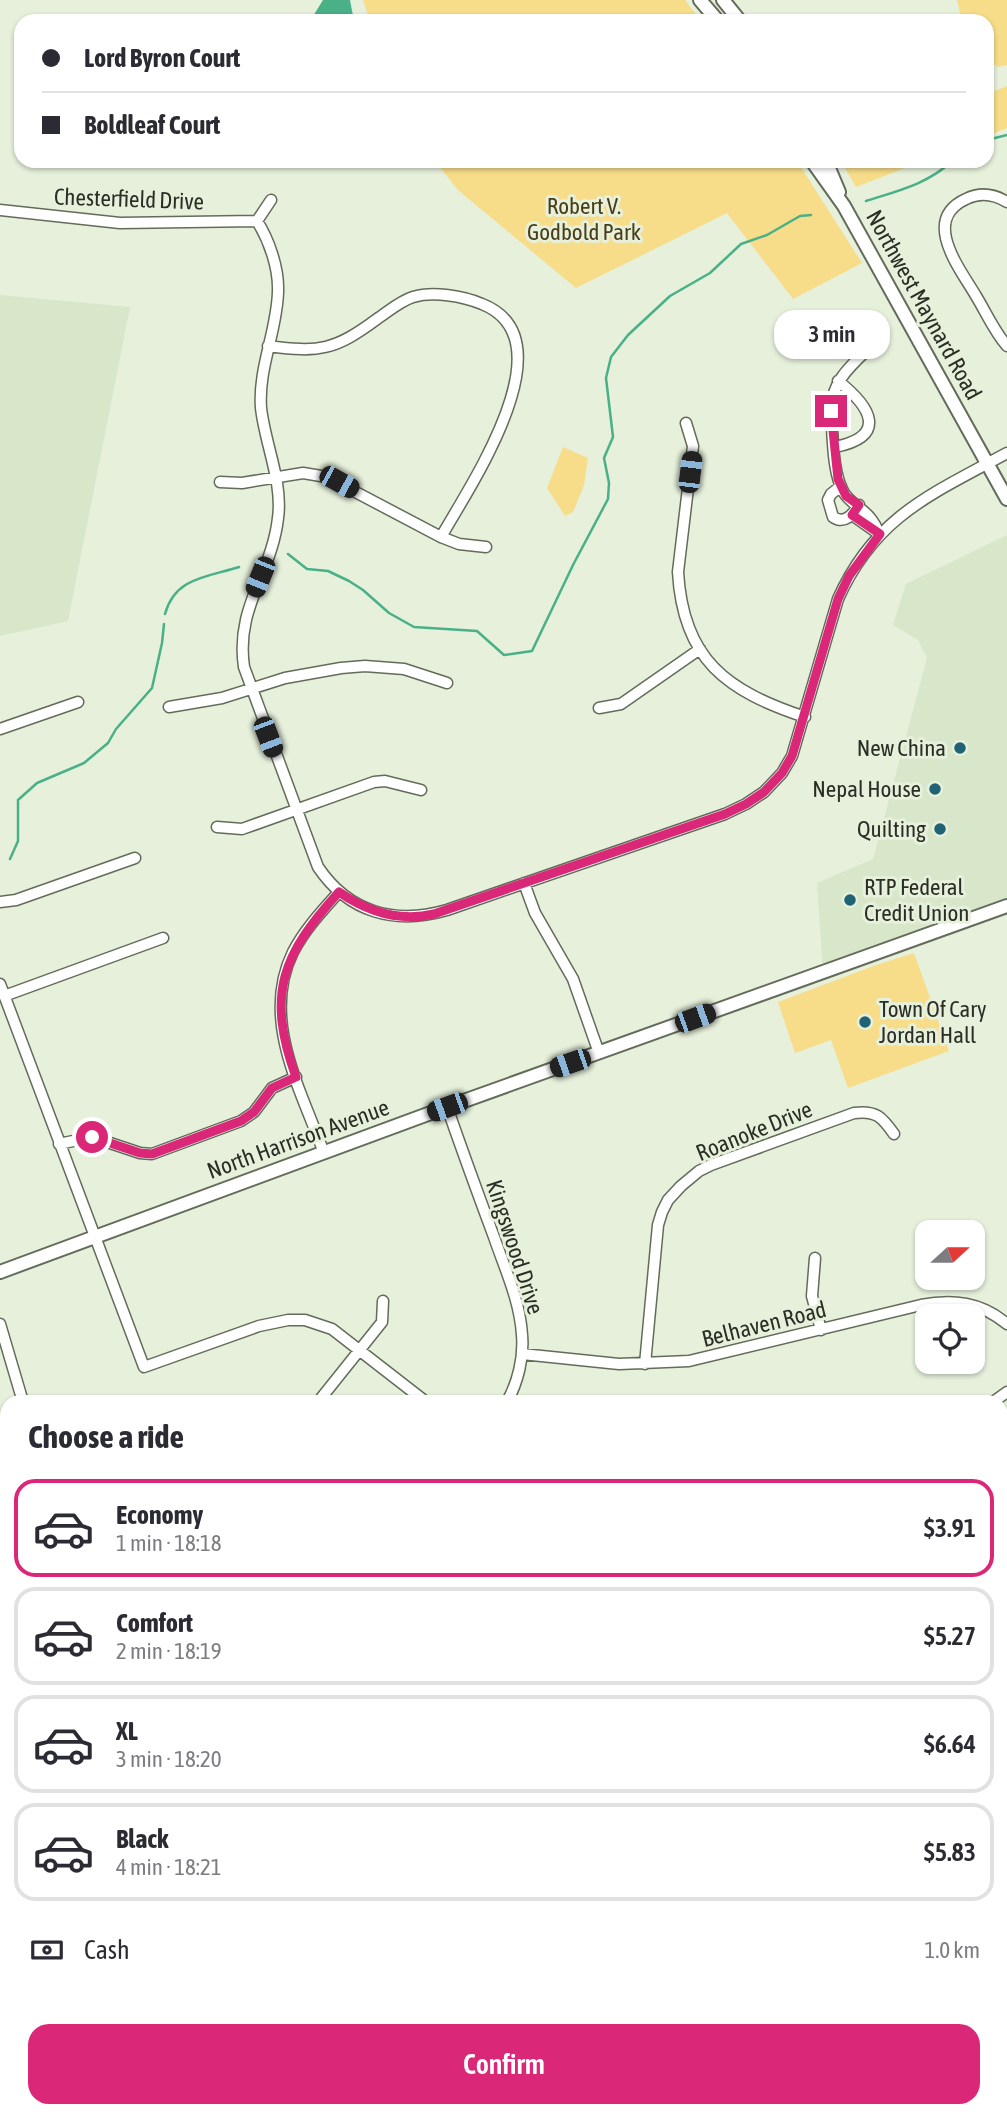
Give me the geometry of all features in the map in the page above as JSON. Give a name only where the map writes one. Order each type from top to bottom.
[{"type":"main road","points":[[700,0],[712,14]]},
{"type":"main road","points":[[723,0],[734,14]]},
{"type":"main road","name":"Northwest Maynard Road","points":[[816,168],[844,206],[1007,499]]},
{"type":"main road","name":"Northwest Maynard Road","points":[[829,168],[844,206]]},
{"type":"main road","name":"North Harrison Avenue","points":[[0,1272],[447,1107],[1007,906]]},
{"type":"street","points":[[1007,202],[986,194],[966,199],[950,214],[945,236],[950,253],[995,331],[1007,346]]},
{"type":"street","points":[[271,200],[257,221],[273,259],[278,286],[263,369],[261,405],[275,478],[278,519],[242,631],[242,655],[250,689],[318,867],[339,892],[367,909],[382,914],[415,917],[447,910],[725,814],[764,792],[782,773],[792,756],[838,599],[849,576],[880,534],[920,501],[1007,453]]},
{"type":"street","name":"Chesterfield Drive","points":[[0,210],[120,223],[257,221]]},
{"type":"street","points":[[268,346],[302,350],[333,346],[353,337],[399,303],[421,295],[441,295],[478,302],[497,312],[508,323],[515,337],[519,356],[511,392],[493,442],[441,537]]},
{"type":"street","points":[[867,350],[838,381],[831,402],[838,479],[846,496],[859,505],[876,524],[880,534]]},
{"type":"street","points":[[835,447],[856,442],[864,437],[869,423],[856,395],[838,381]]},
{"type":"street","points":[[686,423],[693,446],[678,572],[687,625],[700,649],[726,680],[745,694],[805,717]]},
{"type":"street","points":[[220,482],[242,483],[303,473],[327,477],[441,537],[459,544],[486,547]]},
{"type":"street","points":[[841,486],[828,500],[830,512],[837,519],[843,520],[852,515],[859,505]]},
{"type":"street","points":[[852,515],[880,534]]},
{"type":"street","points":[[599,708],[621,704],[700,649]]},
{"type":"street","points":[[169,707],[222,698],[314,671],[365,666],[404,669],[447,683]]},
{"type":"street","points":[[0,729],[78,702]]},
{"type":"street","points":[[217,827],[242,829],[374,782],[385,781],[421,790]]},
{"type":"street","points":[[0,902],[16,900],[135,858]]},
{"type":"street","points":[[524,883],[534,913],[573,979],[598,1053]]},
{"type":"street","points":[[324,1153],[286,1052],[281,1023],[284,979],[293,952],[339,892]]},
{"type":"street","points":[[4,996],[163,938]]},
{"type":"street","points":[[0,984],[144,1367],[259,1326],[288,1320],[321,1324],[332,1329],[417,1395]]},
{"type":"street","points":[[59,1144],[92,1137],[140,1153],[152,1154],[241,1121],[254,1112],[272,1088],[296,1077]]},
{"type":"street","name":"Kingswood Drive","points":[[447,1107],[515,1298],[522,1333],[522,1354],[511,1395]]},
{"type":"street","name":"Roanoke Drive","points":[[645,1364],[658,1225],[668,1200],[681,1186],[699,1171],[854,1113],[876,1113],[894,1134]]},
{"type":"street","points":[[815,1258],[812,1296],[821,1330]]},
{"type":"street","points":[[324,1395],[382,1322],[383,1301]]},
{"type":"street","name":"Belhaven Road","points":[[522,1354],[593,1362],[670,1363],[709,1358],[921,1305],[948,1301],[976,1306],[1007,1324]]},
{"type":"street","points":[[0,1324],[21,1395]]},
{"type":"shaded area","points":[[323,0],[350,0],[353,14],[314,14]]},
{"type":"shaded area","points":[[0,295],[130,307],[68,621],[0,636]]},
{"type":"shaded area","points":[[1007,535],[1007,906],[823,971],[817,883],[873,859],[927,658],[918,640],[893,625],[906,584]]},
{"type":"green space","points":[[363,0],[685,0],[696,14],[368,14]]},
{"type":"green space","points":[[957,0],[1007,0],[1007,65],[998,67],[994,64],[994,14],[960,14]]},
{"type":"green space","points":[[1007,86],[1007,128],[994,133],[994,91]]},
{"type":"green space","name":"Robert V. Godbold Park","points":[[441,168],[801,168],[862,263],[793,299],[727,213],[576,288],[458,190]]},
{"type":"green space","points":[[845,168],[905,168],[856,187]]},
{"type":"green space","points":[[563,447],[588,458],[584,485],[573,512],[565,516],[547,488]]},
{"type":"green space","points":[[914,953],[949,1051],[848,1088],[831,1040],[795,1053],[778,1002]]},
{"type":"waterway","points":[[994,138],[1007,135]]},
{"type":"waterway","points":[[866,201],[901,190],[944,168]]},
{"type":"waterway","points":[[288,554],[307,569],[328,571],[349,581],[389,613],[414,627],[477,631],[504,655],[532,651],[608,499],[609,483],[604,458],[613,437],[606,378],[611,357],[628,335],[670,296],[710,273],[741,244],[767,235],[800,216],[811,215]]},
{"type":"waterway","points":[[165,614],[176,592],[194,580],[239,567]]},
{"type":"waterway","points":[[10,859],[18,841],[18,800],[37,783],[84,763],[108,743],[116,729],[152,688],[164,624]]},
{"type":"place","name":"New China","points":[[960,748]]},
{"type":"place","name":"Nepal House","points":[[935,789]]},
{"type":"place","name":"Quilting","points":[[940,829]]},
{"type":"place","name":"RTP Federal Credit Union","points":[[850,900]]},
{"type":"place","name":"Town Of Cary Jordan Hall","points":[[865,1022]]},
{"type":"route","points":[[92,1137],[140,1153],[152,1154],[241,1121],[254,1112],[278,1083],[296,1077],[286,1052],[281,1023],[284,979],[293,952],[301,939],[339,892],[367,909],[382,914],[415,917],[434,914],[725,814],[764,792],[782,773],[792,756],[838,599],[849,576],[880,534],[852,515],[859,505],[846,496],[838,479],[831,411]]}]
